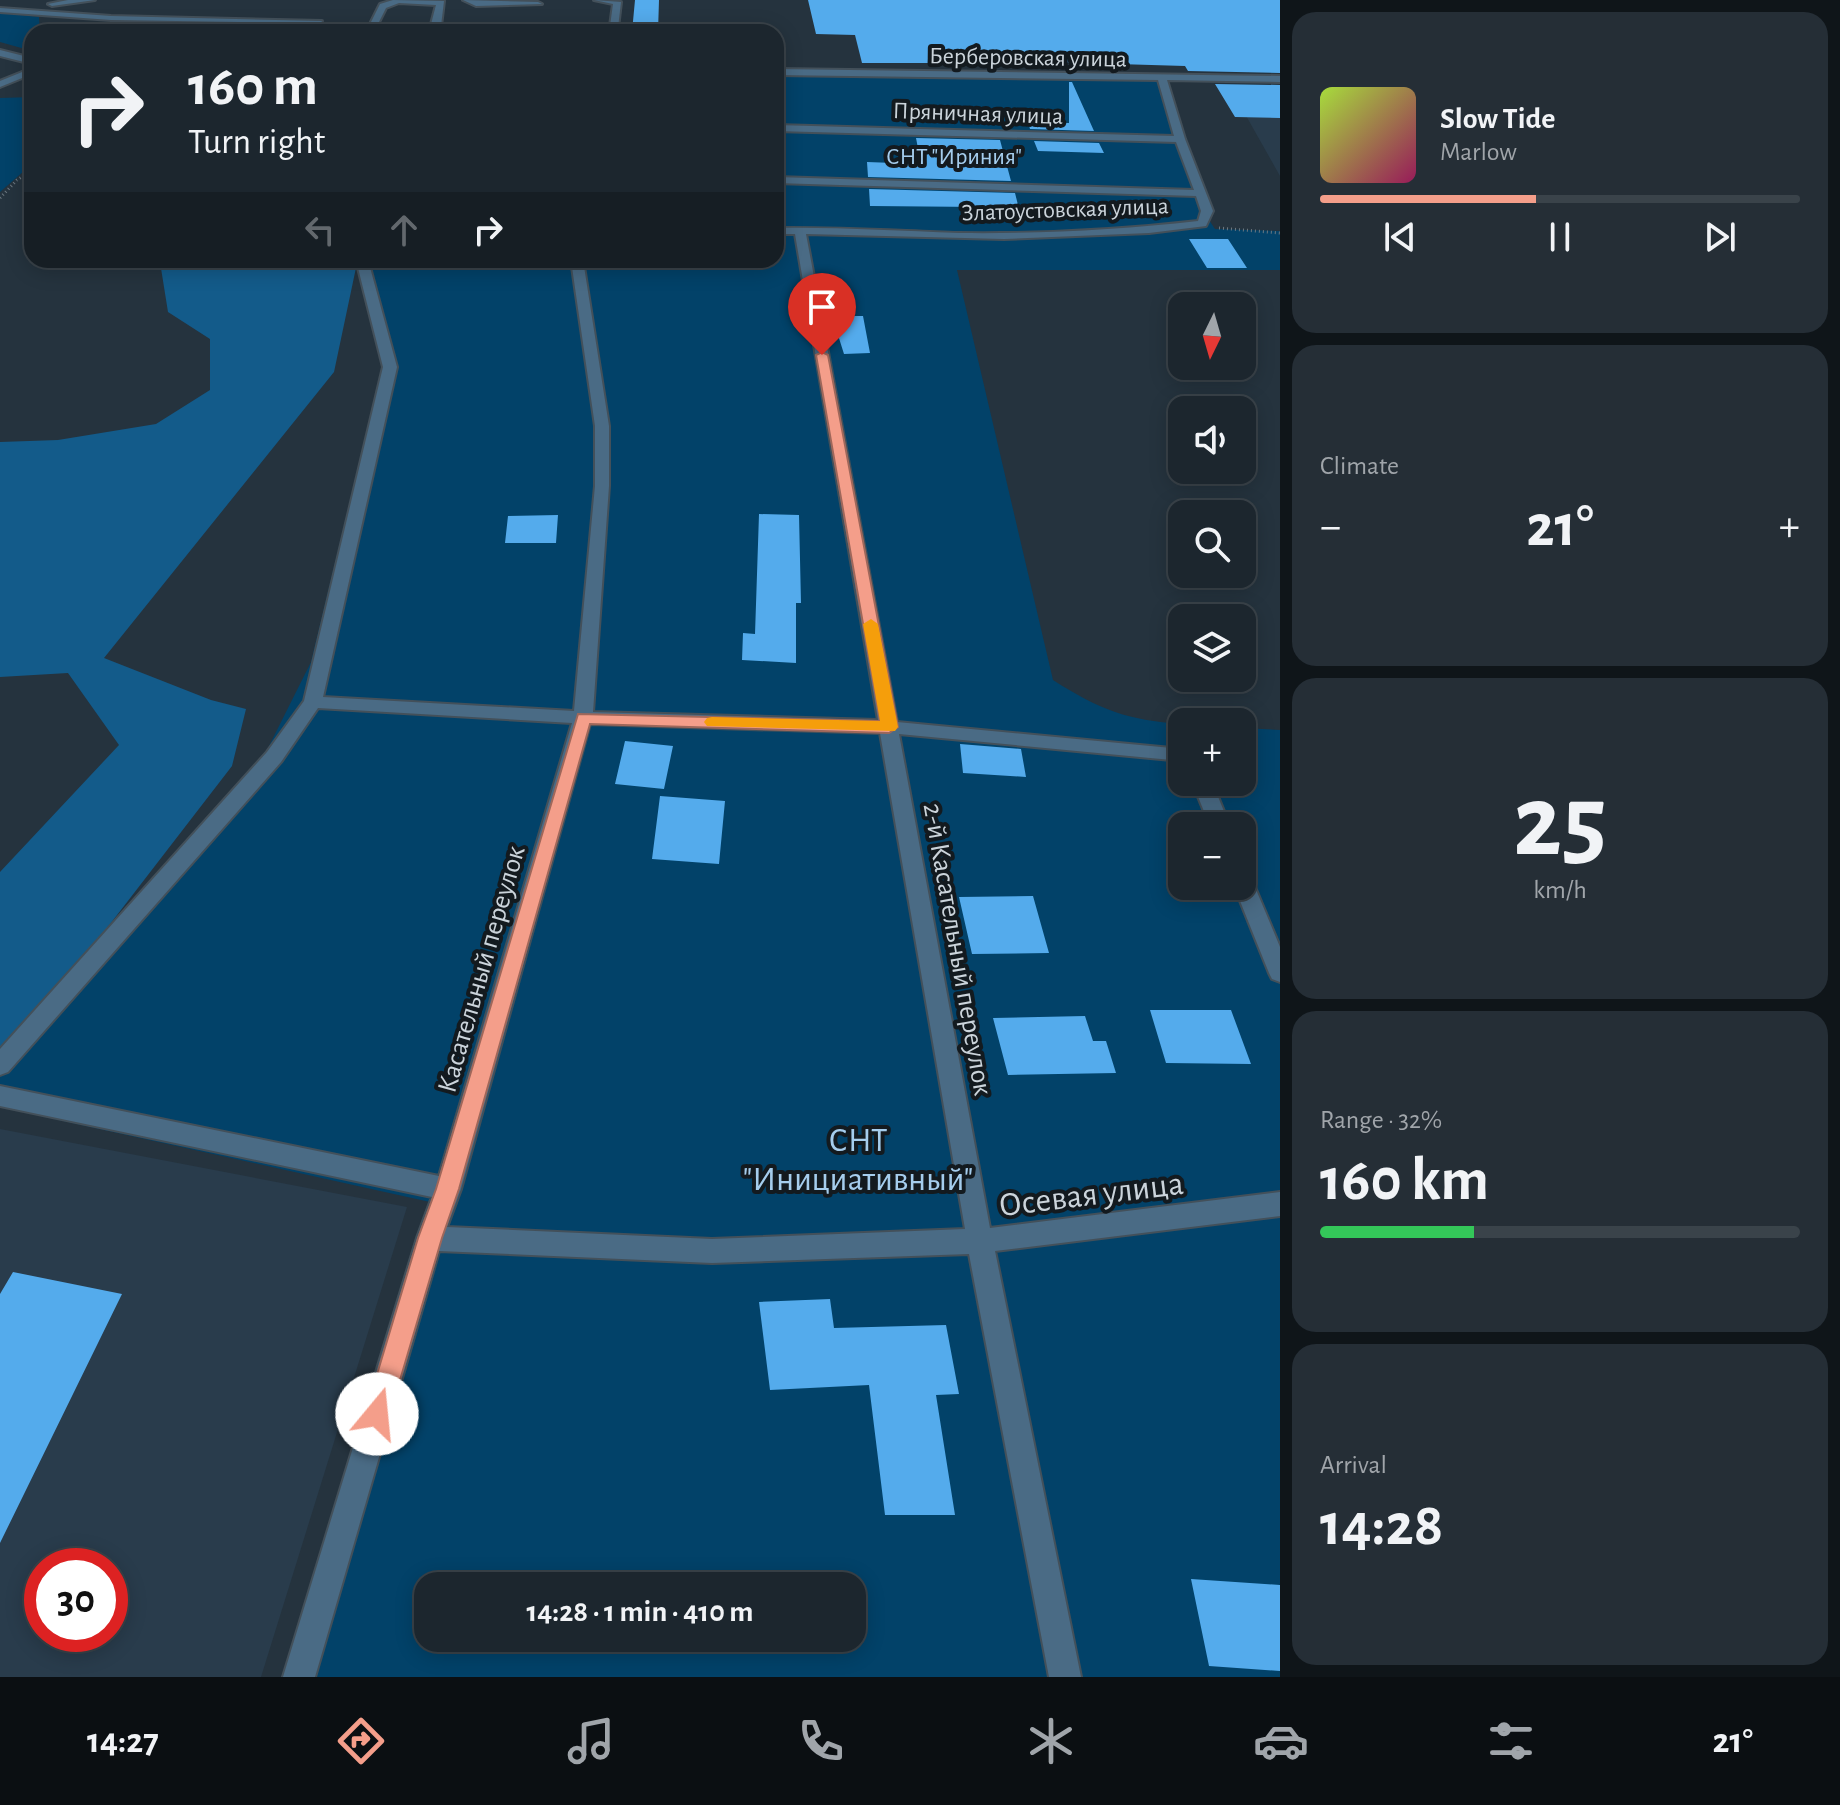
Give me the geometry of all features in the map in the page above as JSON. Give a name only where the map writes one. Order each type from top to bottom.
[{"type":"street","points":[[0,9],[91,0]]},
{"type":"street","points":[[467,0],[476,4],[536,2],[531,24]]},
{"type":"street","points":[[598,0],[617,2],[614,24]]},
{"type":"street","points":[[374,24],[383,6],[398,1],[441,3],[435,24]]},
{"type":"street","points":[[0,9],[111,18],[318,21],[316,24]]},
{"type":"street","points":[[0,53],[24,59]]},
{"type":"street","name":"Берберовская улица","points":[[784,72],[1280,79]]},
{"type":"street","points":[[0,84],[24,74]]},
{"type":"street","name":"Златоустовская улица","points":[[784,231],[852,230],[1004,236],[1149,230],[1202,224],[1207,211],[1180,139],[1162,78]]},
{"type":"street","name":"Пряничная улица","points":[[784,128],[1180,139]]},
{"type":"street","points":[[784,180],[1202,193]]},
{"type":"street","name":"2-й Касательный переулок","points":[[800,231],[980,1241],[1065,1677]]},
{"type":"street","points":[[0,1065],[274,757],[313,702],[390,367],[364,268]]},
{"type":"street","name":"Касательный переулок","points":[[299,1677],[430,1238],[448,1189],[583,718],[602,486],[602,426],[578,268]]},
{"type":"street","points":[[313,702],[583,718],[889,727],[1168,754]]},
{"type":"street","points":[[1250,900],[1280,973]]},
{"type":"street","points":[[0,1096],[448,1189]]},
{"type":"street","name":"Осевая улица","points":[[430,1238],[712,1251],[980,1241],[1280,1204]]},
{"type":"path","points":[[0,198],[24,176]]},
{"type":"path","points":[[1202,224],[1227,230],[1280,233]]},
{"type":"shaded area","points":[[1236,98],[1280,99],[1280,176]]},
{"type":"shaded area","points":[[161,268],[356,268],[334,372],[104,658],[211,700],[246,709],[232,766],[6,1059],[0,1059],[0,872],[119,745],[68,673],[0,677],[0,442],[58,440],[156,424],[210,390],[210,339],[168,312]]},
{"type":"shaded area","points":[[0,1129],[407,1207],[261,1677],[0,1677]]},
{"type":"green space","points":[[0,13],[39,17],[39,24],[24,24],[24,49],[0,42]]},
{"type":"green space","name":"СНТ \"Инициативный\"","points":[[784,74],[1159,80],[1205,214],[1215,229],[1280,231],[1280,270],[957,270],[1053,680],[1114,712],[1168,722],[1168,796],[1256,796],[1256,729],[1280,730],[1280,1677],[296,1677],[439,1204],[0,1107],[0,1049],[267,750],[311,662],[382,368],[358,268],[784,268]]},
{"type":"green space","points":[[24,97],[24,171],[0,192],[0,98]]},
{"type":"building","points":[[635,0],[659,0],[658,24],[633,24]]},
{"type":"building","points":[[808,0],[1280,0],[1280,73],[1188,71],[1185,66],[945,59],[945,63],[862,63],[855,35],[816,34]]},
{"type":"building","points":[[1069,82],[1072,82],[1094,131],[1030,129],[1028,122],[1069,123]]},
{"type":"building","points":[[1215,84],[1280,85],[1280,118],[1235,117]]},
{"type":"building","points":[[916,138],[1000,140],[1011,181],[868,177],[867,162],[921,164]]},
{"type":"building","points":[[1034,141],[1099,143],[1104,153],[1038,151]]},
{"type":"building","points":[[869,189],[1015,193],[1020,213],[981,211],[980,207],[870,206]]},
{"type":"building","points":[[1189,239],[1228,239],[1247,268],[1207,268]]},
{"type":"building","points":[[832,316],[863,316],[870,353],[844,354]]},
{"type":"building","points":[[759,514],[799,515],[801,603],[796,603],[796,663],[742,660],[743,633],[755,634]]},
{"type":"building","points":[[558,515],[556,543],[505,543],[508,516]]},
{"type":"building","points":[[625,741],[673,746],[664,789],[615,784]]},
{"type":"building","points":[[960,744],[1021,749],[1026,777],[963,773]]},
{"type":"building","points":[[660,796],[725,801],[719,864],[652,859]]},
{"type":"building","points":[[1033,896],[1049,953],[972,954],[959,897]]},
{"type":"building","points":[[1150,1010],[1231,1010],[1251,1064],[1166,1063]]},
{"type":"building","points":[[1085,1016],[1093,1041],[1106,1041],[1116,1073],[1008,1075],[993,1018]]},
{"type":"building","points":[[13,1272],[122,1294],[0,1543],[0,1294]]},
{"type":"building","points":[[830,1299],[834,1328],[946,1325],[959,1394],[936,1395],[955,1515],[885,1515],[869,1385],[770,1390],[759,1302]]},
{"type":"building","points":[[1191,1579],[1280,1585],[1280,1671],[1209,1666]]},
{"type":"slow traffic","points":[[712,722],[889,727],[871,624]]},
{"type":"route","points":[[377,1414],[430,1238],[448,1189],[583,718],[889,727],[822,355]]},
{"type":"park label","name":"СНТ \"Ириния\"","points":[[954,156]]}]
